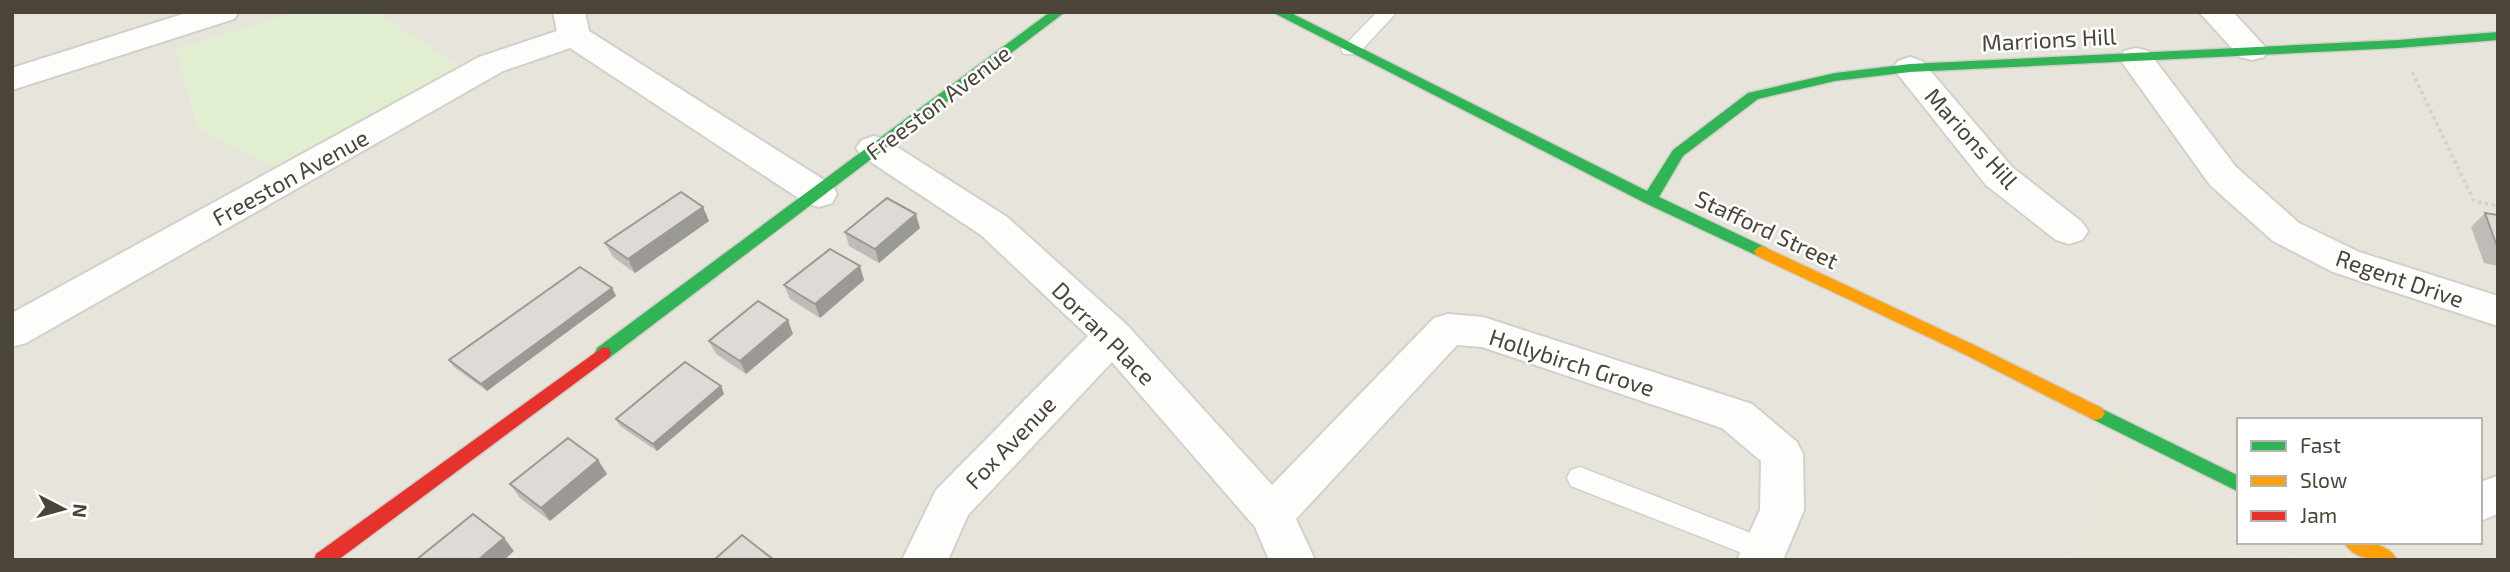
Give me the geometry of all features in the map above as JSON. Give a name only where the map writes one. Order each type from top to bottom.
[{"type":"street","points":[[12,79],[223,12]]},
{"type":"street","name":"Freeston Avenue","points":[[323,560],[819,194],[874,148],[1059,12]]},
{"type":"street","name":"Stafford Street","points":[[1278,12],[1650,199],[1968,349],[2237,484]]},
{"type":"street","points":[[2215,12],[2252,50]]},
{"type":"street","name":"Freeston Avenue","points":[[12,332],[491,64],[571,24],[819,194]]},
{"type":"street","name":"Marrions Hill","points":[[1650,199],[1678,153],[1753,96],[1835,77],[1910,68],[2398,44],[2498,36]]},
{"type":"street","name":"Regent Drive","points":[[2136,58],[2223,176],[2287,232],[2346,262],[2498,311]]},
{"type":"street","name":"Marions Hill","points":[[1910,68],[1999,176],[2069,231]]},
{"type":"street","name":"Dorran Place","points":[[874,148],[995,226],[1112,337],[1272,515],[1292,560]]},
{"type":"street","name":"Hollybirch Grove","points":[[1272,515],[1448,329],[1483,332],[1737,416],[1782,454],[1782,510],[1763,555]]},
{"type":"street","name":"Fox Avenue","points":[[925,560],[952,503],[1112,337]]},
{"type":"street","points":[[2482,501],[2498,494]]},
{"type":"lane","points":[[1351,50],[1388,12]]},
{"type":"lane","points":[[1580,478],[1763,555]]},
{"type":"path","points":[[2398,44],[2474,201],[2498,206]]},
{"type":"shaded area","points":[[12,12],[2498,12],[2498,560],[12,560]]},
{"type":"shaded area","points":[[2109,462],[2237,526],[2237,544],[2273,544],[2304,560],[2068,560]]},
{"type":"green space","points":[[295,12],[375,12],[462,67],[276,169],[197,128],[176,49]]},
{"type":"building","points":[[681,192],[703,207],[628,259],[605,243]]},
{"type":"building","points":[[887,198],[916,214],[875,249],[845,232]]},
{"type":"building","points":[[2485,213],[2498,215],[2498,249]]},
{"type":"building","points":[[830,249],[860,266],[815,304],[784,285]]},
{"type":"building","points":[[580,267],[612,288],[481,384],[449,360]]},
{"type":"building","points":[[758,301],[788,320],[740,361],[709,341]]},
{"type":"building","points":[[685,362],[721,386],[653,444],[616,419]]},
{"type":"building","points":[[568,438],[598,460],[541,508],[510,484]]},
{"type":"building","points":[[473,514],[504,538],[478,560],[416,560]]},
{"type":"building","points":[[742,535],[774,560],[714,560]]},
{"type":"traffic: fast","points":[[603,353],[1059,12]]},
{"type":"traffic: fast","points":[[1278,12],[1650,199],[1762,252]]},
{"type":"traffic: fast","points":[[1650,199],[1678,153],[1753,96],[1835,77],[1910,68],[2398,44],[2498,36]]},
{"type":"traffic: fast","points":[[2096,413],[2237,484]]},
{"type":"traffic: slow","points":[[1762,252],[2096,413]]},
{"type":"traffic: slow","points":[[2357,544],[2388,560]]},
{"type":"traffic: jam","points":[[323,560],[603,353]]}]
